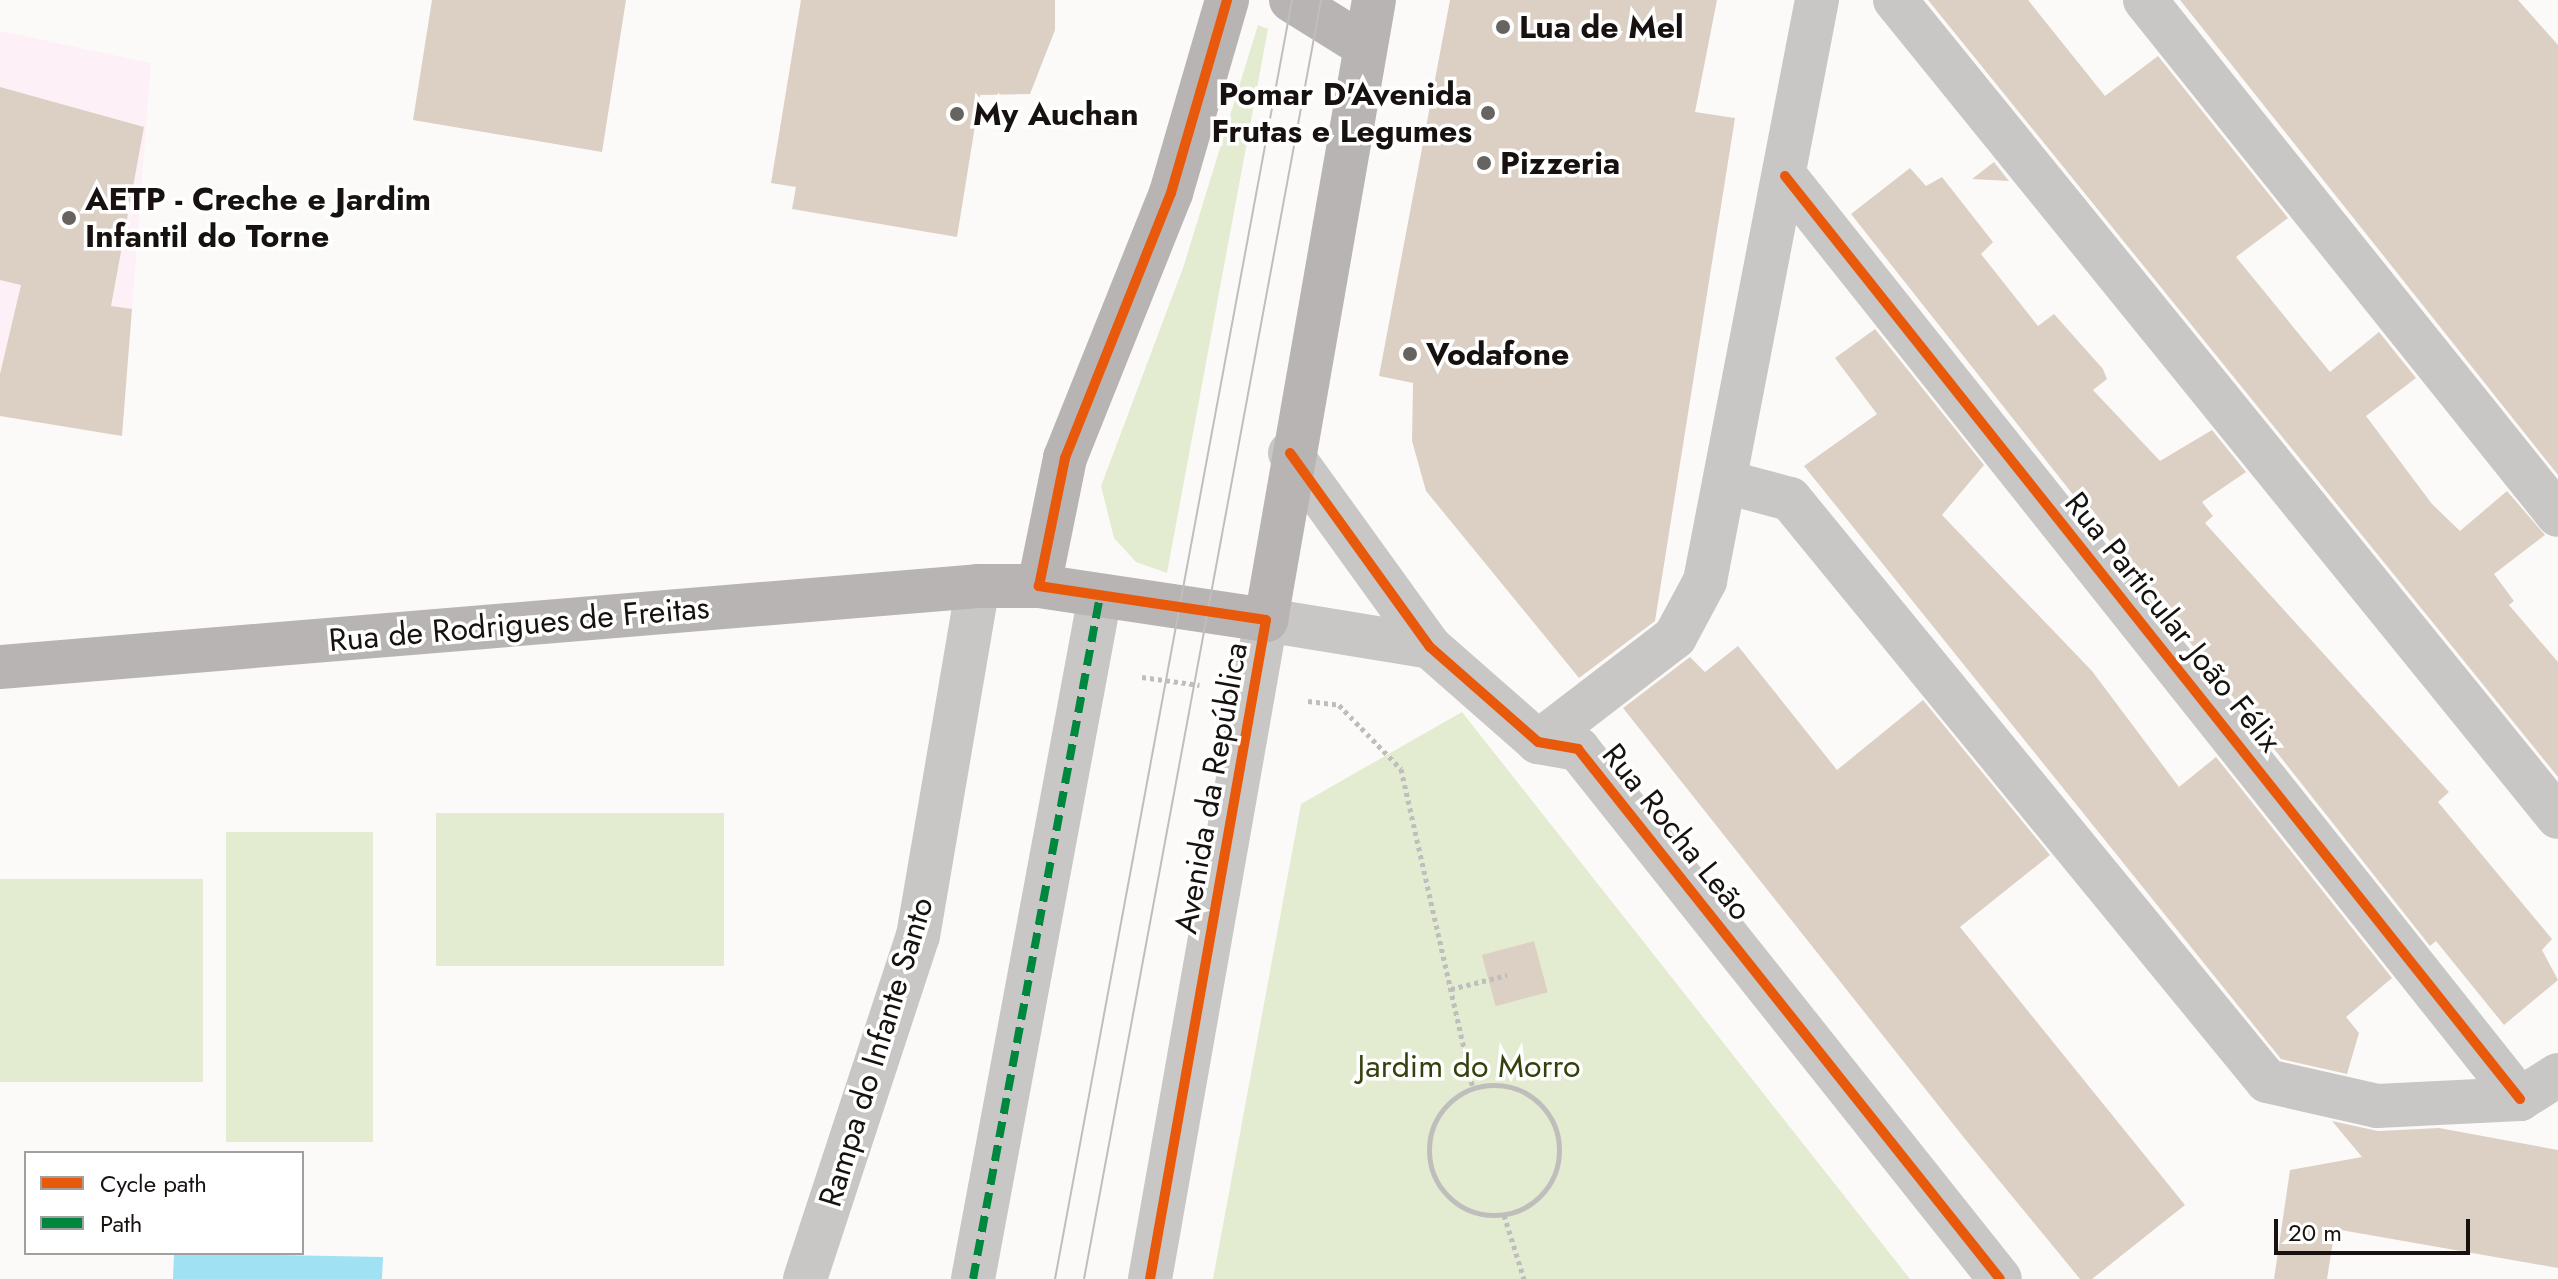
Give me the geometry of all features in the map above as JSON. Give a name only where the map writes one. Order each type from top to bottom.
[{"type":"main road","points":[[1039,586],[1065,458],[1171,193],[1227,0]]},
{"type":"main road","points":[[1291,0],[1365,46]]},
{"type":"main road","name":"Avenida da República","points":[[1039,586],[1266,620],[1290,453],[1374,0]]},
{"type":"main road","name":"Rua de Rodrigues de Freitas","points":[[0,667],[978,586],[1039,586]]},
{"type":"street","points":[[1290,453],[1430,647],[1538,742],[1675,637],[1705,581],[1817,0]]},
{"type":"street","points":[[1895,0],[2558,817]]},
{"type":"street","points":[[2145,0],[2558,515]]},
{"type":"street","name":"Rua Particular João Félix","points":[[1785,176],[2520,1099]]},
{"type":"street","points":[[1726,482],[1790,499],[2267,1081],[2377,1106],[2520,1099],[2558,1075]]},
{"type":"street","name":"Rampa do Infante Santo","points":[[805,1279],[918,936],[978,586]]},
{"type":"street","points":[[973,1279],[1100,596]]},
{"type":"street","points":[[1266,620],[1430,647]]},
{"type":"street","name":"Avenida da República","points":[[1150,1279],[1266,620]]},
{"type":"street","name":"Rua Rocha Leão","points":[[1538,742],[1578,749],[2000,1279]]},
{"type":"path","points":[[1401,769],[1473,1088]]},
{"type":"path","points":[[1451,989],[1507,975]]},
{"type":"path","points":[[1473,1088],[1516,1088],[1534,1099],[1558,1134],[1547,1186],[1504,1215],[1461,1208],[1433,1176],[1430,1133],[1439,1113],[1473,1088]]},
{"type":"path","points":[[1504,1215],[1524,1279]]},
{"type":"shaded area","name":"AETP - Creche e Jardim Infantil do Torne","points":[[0,31],[151,63],[132,309],[0,416]]},
{"type":"green space","points":[[1258,25],[1268,29],[1167,573],[1136,562],[1114,538],[1101,486],[1183,268]]},
{"type":"green space","name":"Jardim do Morro","points":[[1462,712],[1910,1279],[1213,1279],[1301,804]]},
{"type":"green space","points":[[436,813],[724,813],[724,966],[436,966]]},
{"type":"green space","points":[[226,832],[373,832],[373,1142],[226,1142]]},
{"type":"green space","points":[[0,879],[203,879],[203,1082],[0,1082]]},
{"type":"water","points":[[174,1255],[383,1257],[382,1279],[173,1279]]},
{"type":"building","points":[[432,0],[626,0],[602,152],[413,120]]},
{"type":"building","points":[[801,0],[1055,0],[1055,30],[1030,94],[980,95],[957,237],[792,209],[796,187],[771,183]]},
{"type":"building","points":[[1450,0],[1717,0],[1695,112],[1735,118],[1655,621],[1579,678],[1426,491],[1412,441],[1413,383],[1379,376]]},
{"type":"building","points":[[1928,0],[2028,0],[2105,96],[2158,56],[2288,218],[2236,257],[2330,372],[2379,332],[2416,378],[2366,416],[2432,504],[2460,531],[2507,491],[2545,535],[2494,574],[2514,601],[2509,605],[2558,662],[2558,777]]},
{"type":"building","points":[[2180,0],[2518,0],[2558,45],[2558,475]]},
{"type":"building","name":"AETP - Creche e Jardim Infantil do Torne","points":[[0,87],[144,127],[111,306],[132,309],[122,436],[0,416],[0,374],[21,285],[0,280]]},
{"type":"building","points":[[1994,162],[2009,181],[1972,179]]},
{"type":"building","points":[[1910,168],[1926,186],[1942,177],[1993,242],[1981,254],[2038,326],[2054,314],[2103,369],[2107,379],[2093,390],[2160,461],[2212,430],[2246,472],[2202,502],[2213,516],[2205,523],[2449,792],[2438,802],[2552,939],[2542,950],[2558,980],[2504,1025],[2436,941],[2430,946],[1851,214]]},
{"type":"building","points":[[1875,329],[1984,465],[1942,515],[2092,671],[2179,787],[2216,757],[2392,978],[2346,1017],[2359,1033],[2347,1074],[2281,1059],[1804,466],[1877,414],[1835,358]]},
{"type":"building","points":[[1738,646],[1837,770],[1923,700],[2050,855],[1960,927],[2185,1205],[2092,1279],[2080,1279],[1965,1139],[1623,708],[1690,657],[1705,672]]},
{"type":"building","points":[[1534,941],[1548,992],[1496,1006],[1482,955]]},
{"type":"building","points":[[2332,1121],[2378,1131],[2439,1128],[2558,1150],[2558,1268],[2335,1229],[2327,1279],[2274,1279],[2290,1170],[2362,1157]]},
{"type":"tram line","points":[[1055,1279],[1292,0]]},
{"type":"tram line","points":[[1084,1279],[1321,0]]},
{"type":"marked path","points":[[973,1279],[1100,596]]},
{"type":"cycle path","points":[[1150,1279],[1266,620],[1039,586],[1065,458],[1171,193],[1227,0]]},
{"type":"cycle path","points":[[1785,176],[2520,1099]]},
{"type":"cycle path","points":[[1290,453],[1430,647],[1538,742],[1578,749],[2000,1279]]},
{"type":"place","name":"Lua de Mel","points":[[1503,27]]},
{"type":"place","name":"Pomar D'Avenida Frutas e Legumes","points":[[1488,113]]},
{"type":"place","name":"My Auchan","points":[[957,114]]},
{"type":"place","name":"Pizzeria","points":[[1484,163]]},
{"type":"place","name":"AETP - Creche e Jardim Infantil do Torne","points":[[69,218]]},
{"type":"place","name":"Vodafone","points":[[1410,354]]}]
